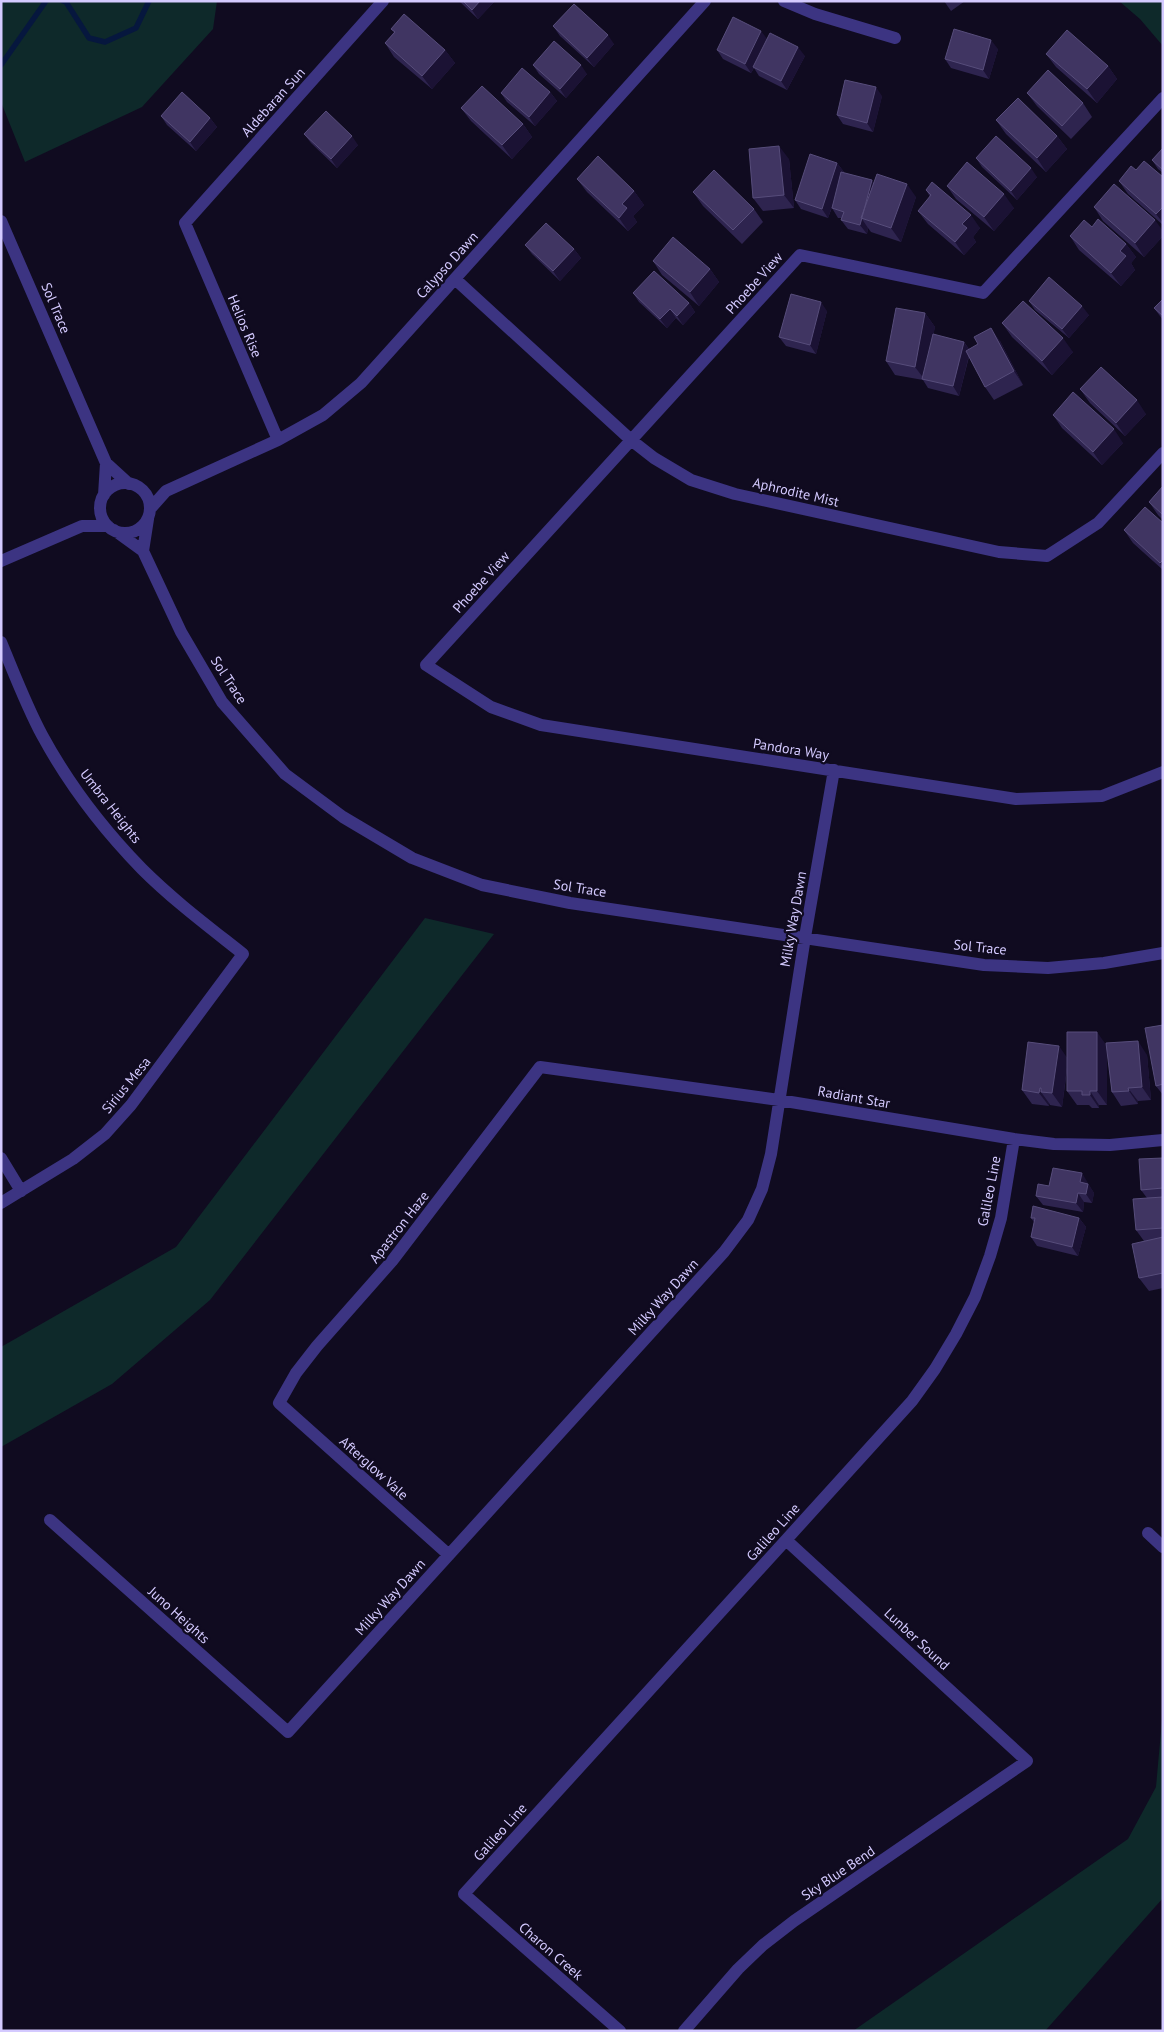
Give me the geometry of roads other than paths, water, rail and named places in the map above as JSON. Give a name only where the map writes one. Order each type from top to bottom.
[{"type":"street","name":"Aldebaran Sun","points":[[185,223],[384,1]]},
{"type":"street","name":"Calypso Dawn","points":[[149,513],[166,491],[278,440],[323,415],[361,383],[705,1]]},
{"type":"street","points":[[784,1],[815,14],[895,38]]},
{"type":"street","name":"Phoebe View","points":[[426,665],[800,255],[983,293],[1163,98]]},
{"type":"street","name":"Sol Trace","points":[[1,221],[106,463],[134,486]]},
{"type":"street","name":"Helios Rise","points":[[185,223],[278,440]]},
{"type":"street","name":"Aphrodite Mist","points":[[454,279],[631,440],[654,458],[691,480],[735,494],[999,552],[1047,556],[1098,523],[1163,453]]},
{"type":"street","name":"Sol Trace","points":[[103,499],[106,463]]},
{"type":"street","points":[[82,526],[109,489],[117,485],[166,491]]},
{"type":"street","points":[[134,486],[146,494],[149,513],[143,551]]},
{"type":"street","points":[[103,499],[101,511],[111,528]]},
{"type":"street","points":[[1,561],[82,526],[111,528],[130,532],[144,524],[149,513]]},
{"type":"street","name":"Sol Trace","points":[[111,528],[143,551],[181,632],[222,702],[285,774],[344,817],[412,858],[482,885],[570,903],[984,965],[1048,968],[1104,964],[1163,953]]},
{"type":"street","name":"Umbra Heights","points":[[1,642],[43,736],[73,784],[109,832],[141,869],[179,903],[243,954]]},
{"type":"street","name":"Pandora Way","points":[[426,665],[490,707],[541,725],[1016,799],[1102,796],[1163,772]]},
{"type":"street","name":"Milky Way Dawn","points":[[288,1732],[724,1252],[743,1226],[762,1189],[771,1154],[805,937],[834,770]]},
{"type":"street","name":"Sirius Mesa","points":[[1,1203],[74,1158],[105,1134],[131,1104],[243,954]]},
{"type":"street","name":"Radiant Star","points":[[540,1067],[779,1100],[1054,1144],[1110,1145],[1163,1140]]},
{"type":"street","name":"Apastron Haze","points":[[279,1403],[296,1374],[317,1346],[392,1261],[540,1067]]},
{"type":"street","name":"Galileo Line","points":[[464,1894],[912,1400],[936,1368],[956,1334],[990,1256],[1002,1218],[1014,1139]]},
{"type":"street","points":[[1,1158],[21,1191]]},
{"type":"street","name":"Afterglow Vale","points":[[279,1403],[449,1555]]},
{"type":"street","name":"Juno Heights","points":[[50,1520],[288,1732]]},
{"type":"street","points":[[1148,1533],[1163,1546]]},
{"type":"street","name":"Lunber Sound","points":[[786,1540],[1027,1761]]},
{"type":"street","name":"Sky Blue Bend","points":[[684,2031],[738,1969],[778,1933],[1027,1761]]},
{"type":"street","name":"Charon Creek","points":[[464,1894],[620,2031]]},
{"type":"waterway","points":[[1,65],[46,1]]},
{"type":"waterway","points":[[63,1],[66,2],[89,38],[105,42],[136,28],[149,1]]}]
